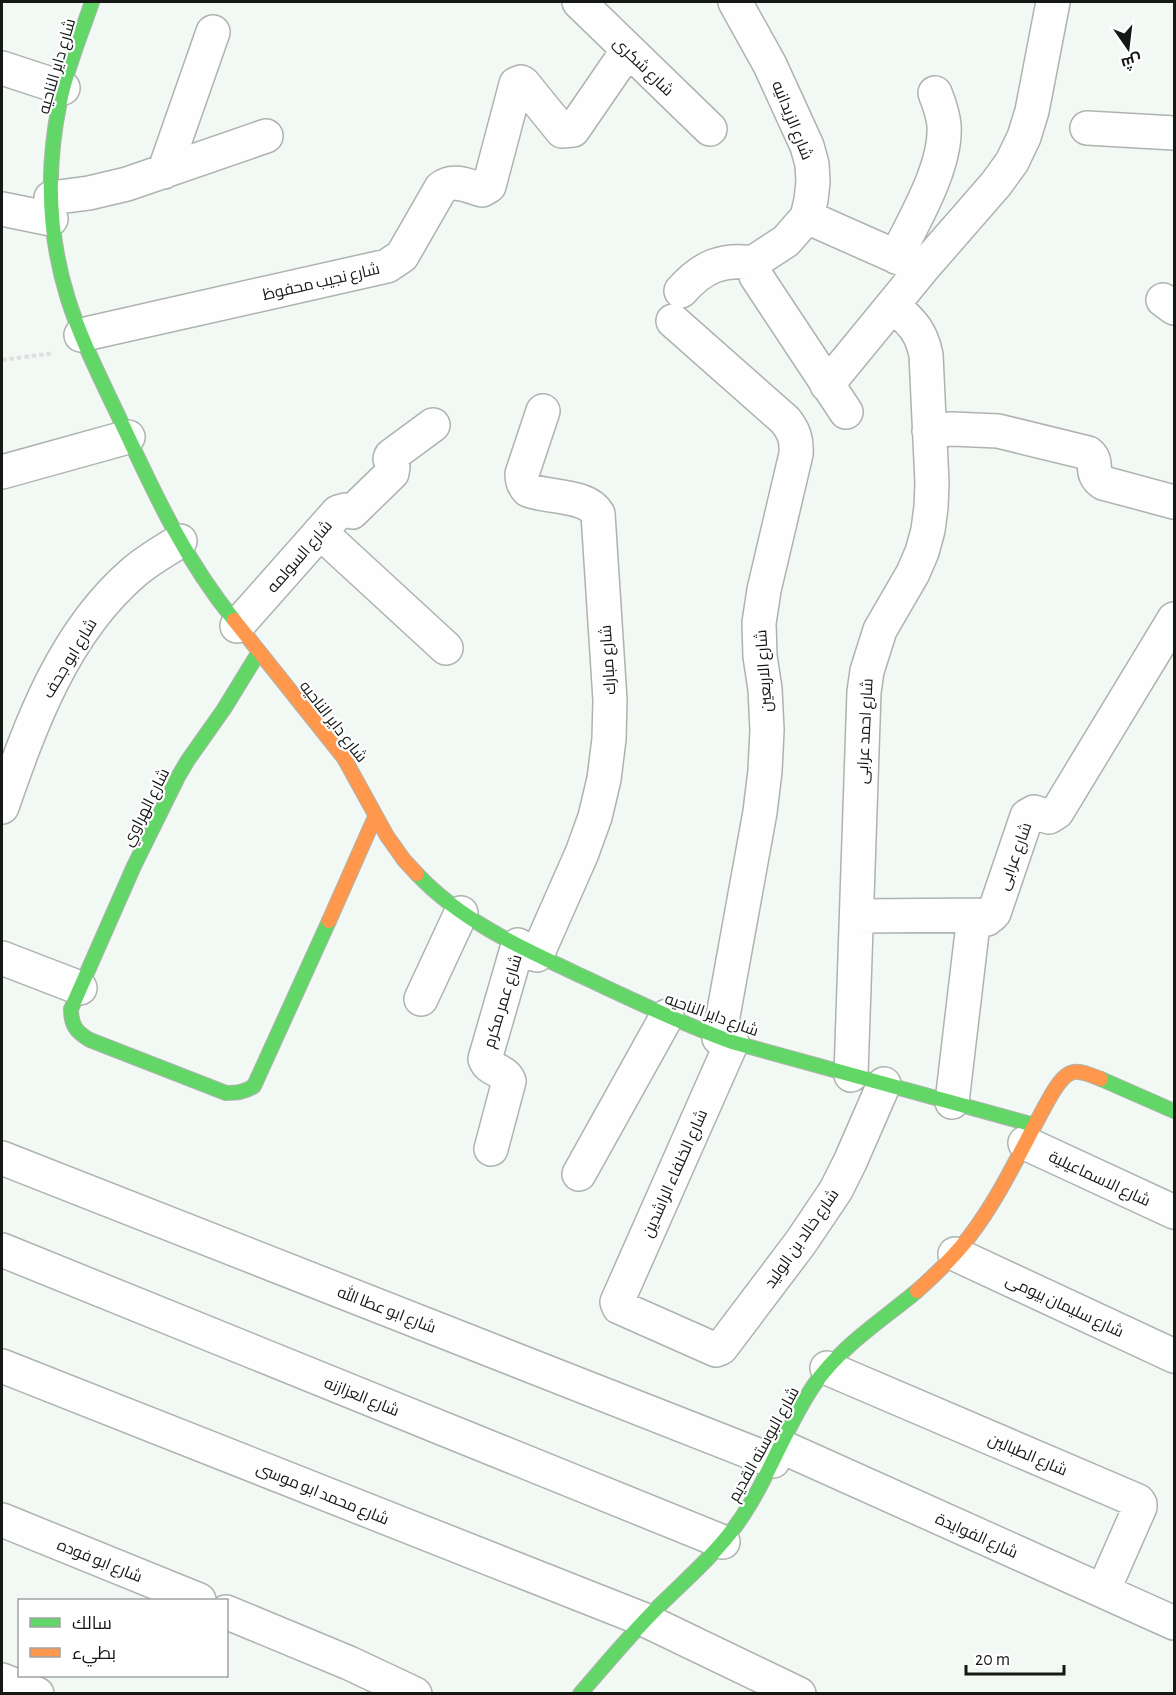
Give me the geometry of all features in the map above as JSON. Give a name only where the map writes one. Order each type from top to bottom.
[{"type":"street","name":"شارع داير الناحيه","points":[[92,2],[63,88],[52,154],[51,208],[56,252],[63,285],[83,342],[149,484],[200,575],[237,626],[344,758],[388,840],[405,862],[424,882],[461,913],[528,950],[667,1016],[726,1040],[952,1102],[1030,1134]]},
{"type":"street","name":"شارع شكرى","points":[[579,2],[710,129]]},
{"type":"street","name":"شارع الزيدانيه","points":[[735,2],[770,65],[807,146],[812,164],[813,182],[807,217]]},
{"type":"street","points":[[909,263],[996,184],[1012,162],[1024,137],[1032,111],[1053,2]]},
{"type":"street","points":[[164,172],[213,32]]},
{"type":"street","name":"شارع نجيب محفوظ","points":[[83,342],[387,266],[402,256],[438,192],[445,184],[455,183],[482,190],[489,186],[516,84],[523,83],[562,130],[567,132],[573,130],[628,50]]},
{"type":"street","points":[[2,68],[63,88]]},
{"type":"street","points":[[827,385],[893,305],[909,263],[941,159],[944,142],[944,125],[935,93]]},
{"type":"street","points":[[1087,128],[1174,133]]},
{"type":"street","points":[[2,209],[51,208],[89,193],[164,172],[266,135]]},
{"type":"street","points":[[846,412],[756,276],[756,263],[786,241],[807,217],[909,263]]},
{"type":"street","name":"شارع الاربعين","points":[[726,1040],[765,771],[765,689],[760,656],[761,612],[797,444],[791,427],[785,420],[677,306],[692,278],[706,269],[722,262],[756,263]]},
{"type":"street","name":"شارع احمد عرابى","points":[[851,1075],[864,692],[867,671],[880,630],[913,573],[922,552],[928,530],[932,483],[924,344],[914,324],[893,305]]},
{"type":"street","name":"شارع مبارك","points":[[528,950],[582,854],[595,817],[604,778],[609,739],[610,700],[598,514],[586,502],[528,490],[522,480],[543,411]]},
{"type":"street","name":"شارع السولمه","points":[[237,626],[340,510],[352,512],[392,473],[391,456],[433,425]]},
{"type":"street","points":[[929,431],[975,428],[998,431],[1088,453],[1095,462],[1095,476],[1102,483],[1174,502]]},
{"type":"street","points":[[2,472],[128,437]]},
{"type":"street","points":[[320,532],[446,648]]},
{"type":"street","name":"شارع ابو جحف","points":[[2,807],[7,776],[52,681],[70,650],[110,595],[133,573],[180,541]]},
{"type":"street","name":"شارع عرابى","points":[[992,915],[1027,816],[1034,812],[1049,817],[1057,812],[1174,619]]},
{"type":"street","name":"شارع الهراوي","points":[[259,652],[178,777],[134,866],[71,1009],[71,1023],[78,1034],[226,1093],[239,1094],[254,1086],[375,817]]},
{"type":"street","points":[[421,999],[461,913]]},
{"type":"street","points":[[856,916],[992,915]]},
{"type":"street","points":[[952,1102],[973,924],[978,919],[987,919],[992,915]]},
{"type":"street","name":"شارع عمر مكرم","points":[[491,1149],[509,1081],[505,1074],[487,1065],[484,1059],[528,950]]},
{"type":"street","points":[[2,958],[80,988]]},
{"type":"street","points":[[579,1174],[667,1016]]},
{"type":"street","name":"شارع الخلفاء الراشدين","points":[[719,1350],[651,1322],[617,1305],[726,1040]]},
{"type":"street","name":"شارع البوسته القديم","points":[[580,1694],[645,1620],[723,1542],[738,1522],[803,1401],[827,1368],[847,1346],[925,1283],[955,1254],[974,1231],[997,1197],[1062,1078],[1075,1071],[1089,1074],[1174,1111]]},
{"type":"street","name":"شارع خالد بن الوليد","points":[[719,1350],[801,1242],[836,1190],[884,1084]]},
{"type":"street","name":"شارع الاسماعيلية","points":[[1030,1134],[1174,1212]]},
{"type":"street","name":"شارع ابو عطا الله","points":[[2,1158],[776,1454]]},
{"type":"street","name":"شارع العزازنه","points":[[2,1250],[723,1542]]},
{"type":"street","name":"شارع سليمان بيومى","points":[[955,1254],[1174,1356]]},
{"type":"street","name":"شارع محمد ابو موسى","points":[[2,1366],[645,1620],[799,1694]]},
{"type":"street","name":"شارع الطبالين","points":[[827,1368],[1138,1501],[1140,1507],[1103,1591]]},
{"type":"street","name":"شارع الفوايدة","points":[[776,1454],[1174,1623]]},
{"type":"street","name":"شارع ابو فوده","points":[[2,1520],[197,1599]]},
{"type":"street","points":[[228,1613],[349,1663],[416,1694]]},
{"type":"street","points":[[2,1680],[37,1694]]},
{"type":"path","points":[[2,360],[83,342]]},
{"type":"traffic: fast","points":[[92,2],[63,88],[53,151],[51,201],[61,275],[87,348],[160,504],[201,575],[234,620]]},
{"type":"traffic: fast","points":[[259,652],[178,777],[134,866],[71,1009],[73,1024],[90,1040],[226,1093],[247,1090],[254,1086],[329,921]]},
{"type":"traffic: fast","points":[[417,874],[455,907],[497,934],[696,1028],[732,1042],[1034,1125]]},
{"type":"traffic: fast","points":[[1101,1079],[1174,1111]]},
{"type":"traffic: fast","points":[[580,1694],[636,1630],[728,1536],[758,1490],[803,1402],[825,1371],[849,1346],[917,1291]]},
{"type":"traffic: slow","points":[[234,620],[344,758],[387,836],[417,874]]},
{"type":"traffic: slow","points":[[329,921],[375,817]]},
{"type":"traffic: slow","points":[[917,1291],[951,1258],[981,1220],[1053,1092],[1064,1078],[1069,1074],[1079,1072],[1101,1079]]}]
